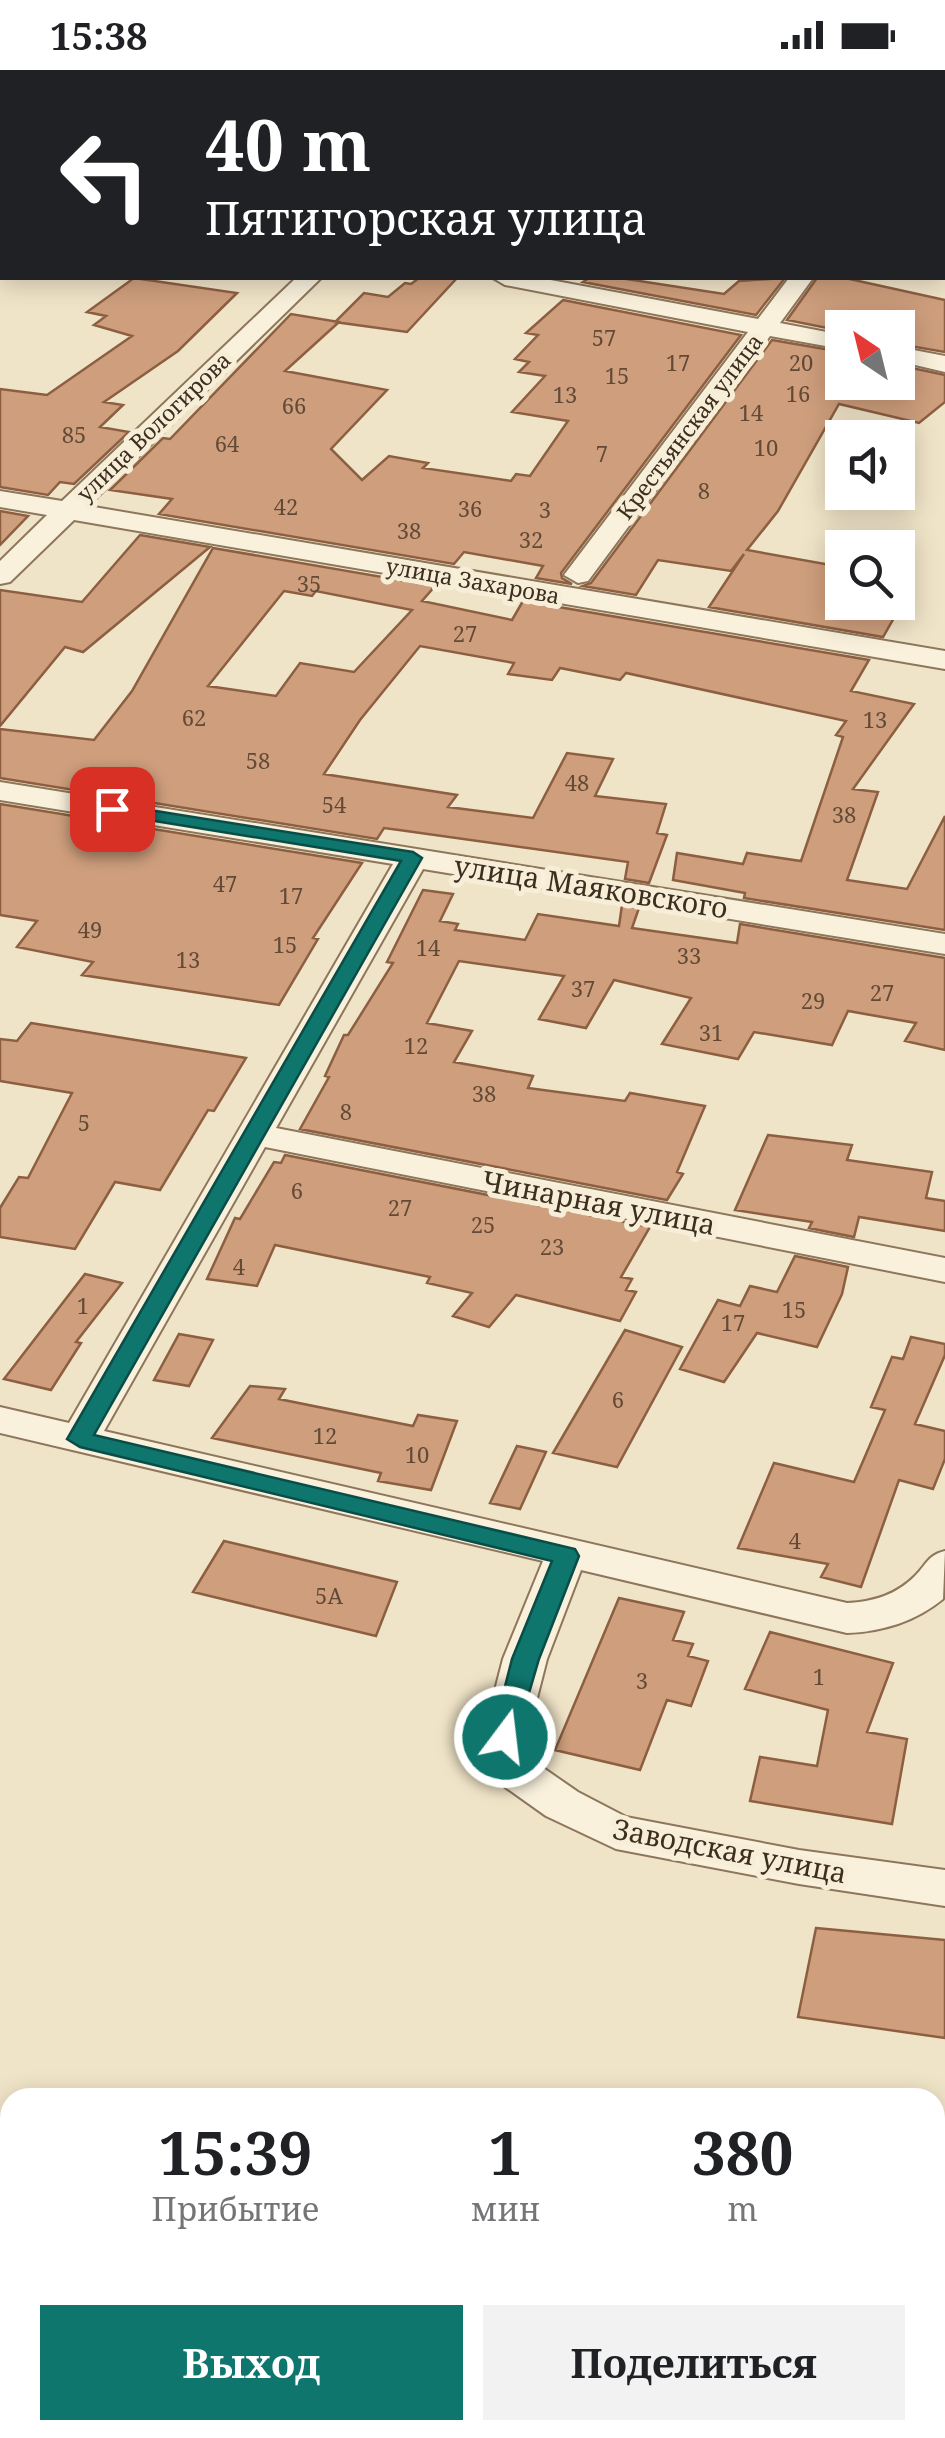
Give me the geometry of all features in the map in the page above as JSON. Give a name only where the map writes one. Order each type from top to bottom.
[{"type":"street","name":"улица Вологирова","points":[[0,576],[307,280]]},
{"type":"street","points":[[516,280],[825,338]]},
{"type":"street","name":"Крестьянская улица","points":[[578,575],[799,280]]},
{"type":"street","points":[[915,358],[945,364]]},
{"type":"street","name":"улица Захарова","points":[[0,477],[76,500],[945,660]]},
{"type":"street","name":"улица Захарова","points":[[0,499],[76,500],[578,575],[945,638]]},
{"type":"street","name":"улица Маяковского","points":[[0,791],[945,944]]},
{"type":"street","points":[[80,1439],[413,858]]},
{"type":"street","name":"Чинарная улица","points":[[252,1134],[945,1270]]},
{"type":"street","points":[[0,1420],[820,1613],[865,1619],[883,1615],[920,1594],[945,1565]]},
{"type":"street","name":"Заводская улица","points":[[566,1556],[526,1659],[505,1737],[521,1774],[562,1804],[616,1832],[945,1888]]},
{"type":"building","points":[[131,280],[237,293],[178,351],[104,402],[123,405],[100,427],[129,432],[74,484],[60,482],[48,495],[0,487],[0,389],[47,395],[132,336],[94,325],[106,316],[87,312]]},
{"type":"building","points":[[416,280],[455,280],[407,332],[335,322],[364,293],[388,297],[405,283]]},
{"type":"building","points":[[633,280],[724,294],[739,281],[783,280],[756,315],[583,282]]},
{"type":"building","points":[[816,280],[854,280],[945,300],[945,352],[915,347],[915,310],[825,310],[825,328],[787,320]]},
{"type":"building","points":[[563,300],[741,335],[561,573],[572,584],[536,578],[543,566],[464,552],[454,564],[159,514],[172,499],[110,490],[163,438],[170,439],[291,314],[339,322],[285,371],[387,390],[331,449],[362,480],[389,456],[428,463],[423,468],[511,481],[516,474],[530,476],[568,421],[512,412],[545,376],[519,372],[529,362],[515,359],[538,335],[526,333]]},
{"type":"building","points":[[772,340],[825,349],[825,400],[915,400],[915,369],[945,375],[945,402],[919,423],[839,404],[830,420],[825,420],[825,429],[778,511],[747,550],[825,564],[825,620],[893,620],[883,637],[709,607],[744,554],[731,571],[658,560],[636,595],[583,586],[591,583]]},
{"type":"building","points":[[0,511],[28,516],[0,545]]},
{"type":"building","points":[[140,535],[210,547],[83,652],[65,647],[0,726],[0,590],[82,602]]},
{"type":"building","points":[[213,548],[435,586],[422,601],[512,620],[523,601],[869,660],[851,691],[914,704],[853,789],[878,792],[847,880],[907,889],[945,816],[945,930],[744,898],[745,893],[673,880],[677,853],[743,864],[747,853],[801,861],[843,737],[836,735],[846,721],[626,673],[620,680],[560,668],[552,680],[508,674],[514,663],[420,646],[360,720],[324,774],[457,795],[448,807],[533,818],[567,753],[613,759],[595,796],[666,804],[657,833],[667,835],[649,883],[625,879],[628,862],[384,828],[377,839],[0,778],[0,729],[94,740],[132,691]],"holes":[[[284,591],[312,596],[316,591],[412,610],[354,672],[300,663],[276,696],[208,686]]]},
{"type":"building","points":[[0,804],[362,863],[313,938],[318,939],[279,1005],[82,975],[93,962],[17,947],[37,921],[0,915]]},
{"type":"building","points":[[423,890],[453,894],[440,921],[458,924],[455,930],[525,940],[538,914],[619,926],[622,905],[639,908],[632,928],[737,943],[740,924],[945,958],[945,1050],[905,1041],[916,1023],[848,1011],[832,1045],[754,1032],[738,1059],[662,1044],[691,998],[614,980],[586,1028],[539,1019],[564,976],[459,961],[427,1023],[472,1031],[454,1062],[533,1076],[528,1088],[625,1101],[630,1093],[705,1106],[677,1172],[683,1174],[667,1200],[300,1129],[329,1077],[325,1076],[344,1035],[348,1035],[393,963],[387,962]]},
{"type":"building","points":[[31,1023],[246,1058],[214,1111],[208,1110],[160,1190],[115,1182],[75,1249],[0,1237],[0,1208],[19,1177],[28,1178],[72,1093],[0,1081],[0,1039],[17,1041]]},
{"type":"building","points":[[768,1135],[852,1145],[847,1160],[932,1172],[926,1198],[945,1201],[945,1231],[859,1217],[854,1237],[809,1228],[812,1222],[735,1210]]},
{"type":"building","points":[[285,1155],[650,1227],[621,1277],[632,1279],[626,1290],[636,1292],[620,1321],[516,1295],[489,1327],[453,1316],[472,1293],[427,1283],[430,1277],[275,1245],[257,1286],[207,1279],[235,1218],[240,1219],[274,1162],[281,1163]]},
{"type":"building","points":[[795,1256],[848,1267],[842,1294],[817,1347],[757,1333],[724,1382],[680,1369],[718,1300],[740,1306],[750,1286],[777,1292]]},
{"type":"building","points":[[85,1274],[122,1283],[76,1342],[81,1343],[51,1390],[4,1379]]},
{"type":"building","points":[[625,1330],[682,1347],[617,1467],[553,1453]]},
{"type":"building","points":[[179,1334],[213,1340],[189,1386],[154,1380]]},
{"type":"building","points":[[911,1337],[945,1344],[945,1355],[915,1424],[945,1431],[945,1459],[933,1489],[899,1480],[861,1587],[821,1577],[828,1564],[738,1548],[774,1463],[854,1482],[885,1410],[871,1407],[892,1357],[903,1359]]},
{"type":"building","points":[[250,1386],[285,1389],[279,1399],[413,1426],[418,1415],[457,1421],[431,1490],[378,1481],[381,1473],[212,1438]]},
{"type":"building","points":[[517,1446],[546,1452],[520,1509],[490,1503]]},
{"type":"building","points":[[224,1541],[397,1582],[376,1636],[193,1592]]},
{"type":"building","points":[[619,1598],[684,1612],[673,1640],[693,1644],[688,1656],[708,1661],[691,1706],[667,1700],[640,1770],[555,1750]]},
{"type":"building","points":[[770,1632],[893,1663],[867,1732],[907,1739],[892,1824],[750,1801],[760,1757],[817,1766],[828,1710],[745,1689]]},
{"type":"building","points":[[816,1928],[945,1940],[945,2038],[798,2017]]},
{"type":"route","points":[[112,809],[413,858],[80,1439],[566,1556],[526,1659],[505,1737]]}]
